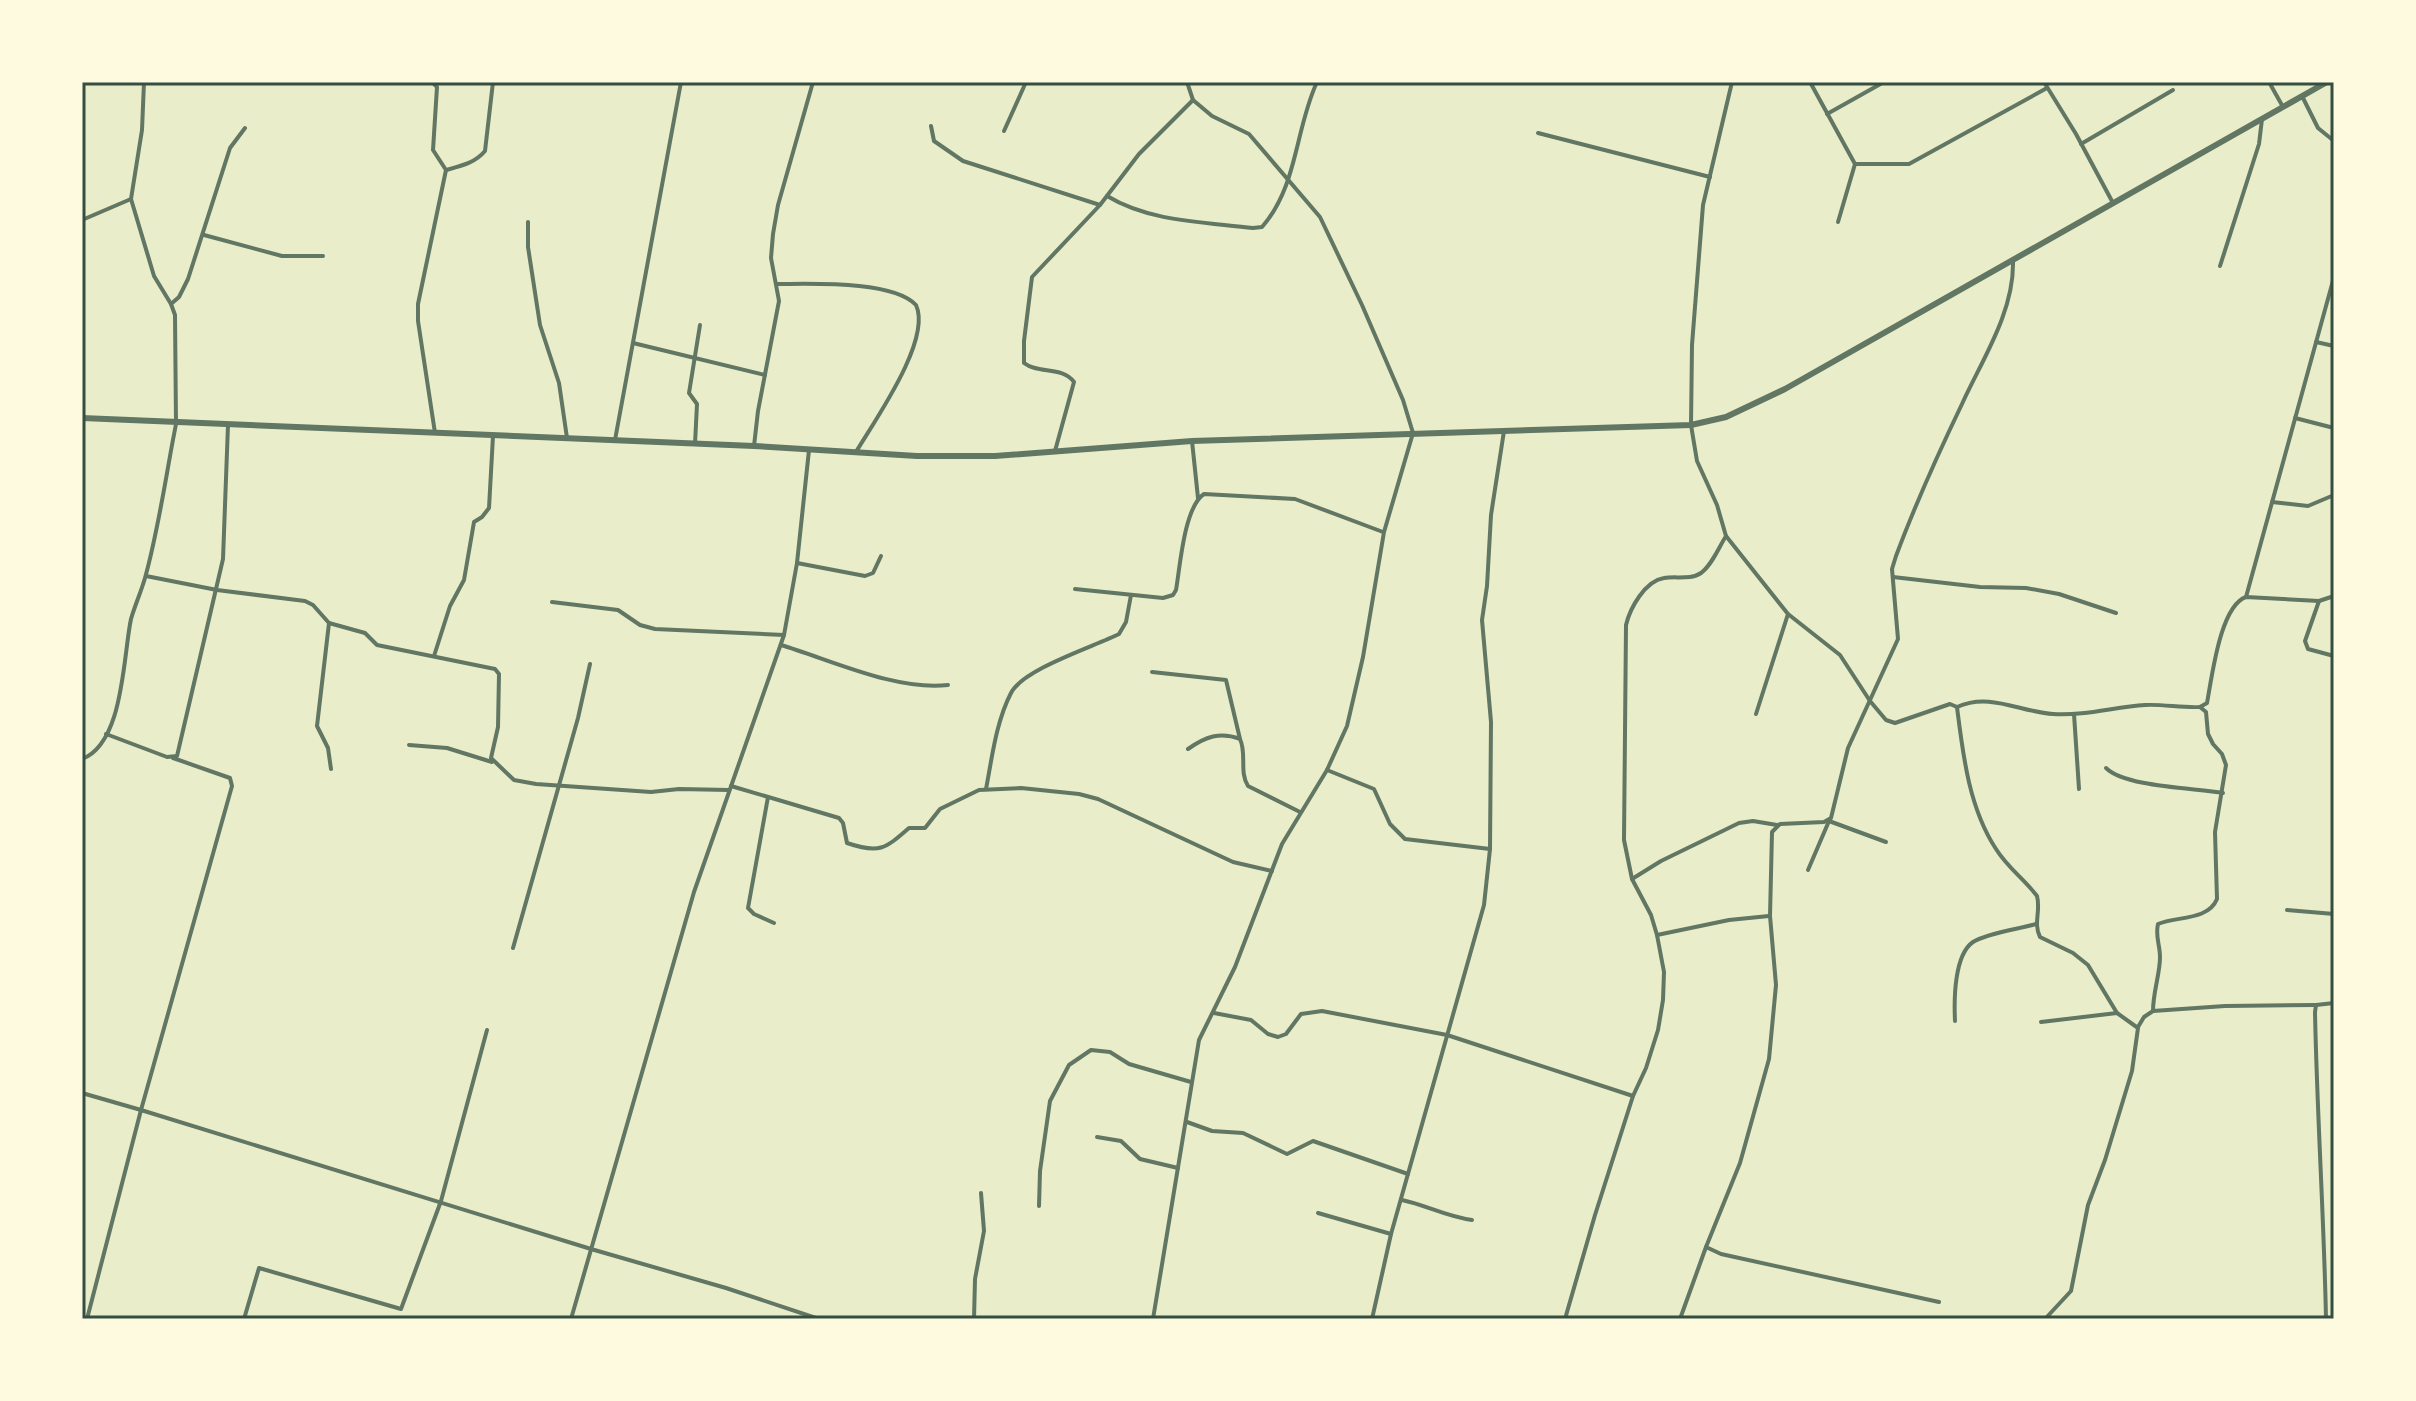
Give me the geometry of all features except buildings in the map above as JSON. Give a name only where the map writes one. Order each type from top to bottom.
[{"type":"street","points":[[82,759],[99,747],[106,734],[123,679],[131,620],[146,576],[176,424],[175,315],[154,276],[131,199],[142,130],[144,82]]},
{"type":"street","points":[[432,82],[437,87],[433,150],[446,170],[418,304],[418,321],[435,433]]},
{"type":"street","points":[[446,170],[469,164],[479,159],[485,151],[493,82]]},
{"type":"street","points":[[615,440],[681,82]]},
{"type":"street","points":[[754,446],[779,301],[771,258],[778,205],[813,82]]},
{"type":"street","points":[[1004,131],[1026,82]]},
{"type":"street","points":[[1153,1319],[1199,1040],[1214,1013],[1282,844],[1327,770],[1347,726],[1363,657],[1384,532],[1413,433],[1403,400],[1320,217],[1249,134],[1212,116],[1193,100],[1187,82]]},
{"type":"street","points":[[1107,196],[1121,204],[1160,216],[1259,228],[1265,225],[1289,184],[1308,100],[1317,82]]},
{"type":"street","points":[[1732,82],[1703,205],[1692,345],[1691,425],[1697,461],[1717,505],[1726,536],[1788,614],[1840,655],[1870,701],[1891,723],[1950,704],[1957,707],[1968,702],[1988,701],[2042,713],[2074,714],[2148,705],[2200,707],[2207,703],[2222,632],[2237,601],[2246,597],[2319,601],[2334,596]]},
{"type":"street","points":[[1810,82],[1855,164],[1838,222]]},
{"type":"street","points":[[1827,114],[1884,82]]},
{"type":"street","points":[[2044,82],[2113,203]]},
{"type":"street","points":[[2269,82],[2283,107]]},
{"type":"street","points":[[82,418],[754,446],[917,456],[995,456],[1192,441],[1691,425],[1726,417],[1750,407],[2327,82]]},
{"type":"street","points":[[1855,164],[1909,164],[2047,88]]},
{"type":"street","points":[[2081,144],[2173,90]]},
{"type":"street","points":[[2302,96],[2318,128],[2334,141]]},
{"type":"street","points":[[1055,451],[1074,382],[1064,373],[1031,368],[1024,363],[1031,285],[1036,271],[1100,205],[1139,154],[1193,100]]},
{"type":"street","points":[[2220,266],[2259,144],[2262,119]]},
{"type":"street","points":[[931,126],[934,141],[963,161],[1100,205]]},
{"type":"street","points":[[171,304],[179,297],[188,279],[230,148],[245,128]]},
{"type":"street","points":[[1538,133],[1710,177]]},
{"type":"street","points":[[82,220],[131,199]]},
{"type":"street","points":[[528,222],[528,247],[540,325],[559,383],[567,438]]},
{"type":"street","points":[[204,235],[282,256],[323,256]]},
{"type":"street","points":[[1808,870],[1829,821],[1848,748],[1898,639],[1893,577],[1894,563],[1904,533],[1998,329],[2013,283],[2013,260]]},
{"type":"street","points":[[2246,597],[2334,277]]},
{"type":"street","points":[[777,284],[863,286],[912,300],[918,311],[909,362],[856,452]]},
{"type":"street","points":[[695,444],[697,404],[689,393],[700,325]]},
{"type":"street","points":[[2316,342],[2334,346]]},
{"type":"street","points":[[633,343],[765,375]]},
{"type":"street","points":[[2295,418],[2334,428]]},
{"type":"street","points":[[173,758],[177,756],[223,559],[228,425]]},
{"type":"street","points":[[1372,1319],[1391,1234],[1484,905],[1490,849],[1491,722],[1482,620],[1491,515],[1504,431]]},
{"type":"street","points":[[434,656],[450,606],[464,580],[474,522],[489,508],[493,436]]},
{"type":"street","points":[[1075,589],[1168,598],[1176,590],[1182,550],[1198,498],[1192,441]]},
{"type":"street","points":[[571,1319],[694,892],[784,635],[797,563],[809,450]]},
{"type":"street","points":[[1198,498],[1211,494],[1295,499],[1384,532]]},
{"type":"street","points":[[2272,502],[2308,506],[2334,495]]},
{"type":"street","points":[[1565,1319],[1633,1096],[1654,1043],[1663,1000],[1664,972],[1657,935],[1651,915],[1632,879],[1624,840],[1627,620],[1651,583],[1662,578],[1692,577],[1702,573],[1726,536]]},
{"type":"street","points":[[797,563],[865,576],[873,573],[881,556]]},
{"type":"street","points":[[146,576],[217,590],[305,601],[313,605],[329,623],[365,633],[377,645],[488,667],[499,674],[498,727],[492,762]]},
{"type":"street","points":[[1893,577],[1980,587],[2026,588],[2059,594],[2116,613]]},
{"type":"street","points":[[986,789],[997,734],[1012,690],[1027,677],[1119,634],[1126,622],[1131,594]]},
{"type":"street","points":[[2319,601],[2305,641],[2308,649],[2334,656]]},
{"type":"street","points":[[552,602],[615,609],[640,625],[655,629],[784,635]]},
{"type":"street","points":[[1756,714],[1788,614]]},
{"type":"street","points":[[329,623],[317,726],[328,748],[331,769]]},
{"type":"street","points":[[781,645],[829,659],[861,673],[927,686],[948,685]]},
{"type":"street","points":[[513,948],[590,664]]},
{"type":"street","points":[[1152,672],[1226,680],[1244,754],[1244,780],[1248,786],[1300,812]]},
{"type":"street","points":[[1957,707],[1968,777],[1978,814],[1997,850],[2037,896],[2036,924],[2040,937],[2073,953],[2088,965],[2117,1013],[2138,1028]]},
{"type":"street","points":[[2153,1011],[2153,990],[2160,959],[2158,924],[2202,913],[2214,907],[2217,899],[2215,832],[2226,765],[2208,734],[2206,712],[2200,707]]},
{"type":"street","points":[[2074,714],[2079,789]]},
{"type":"street","points":[[87,1319],[141,1110],[232,786],[230,778],[106,734]]},
{"type":"street","points":[[1188,749],[1220,734],[1240,739]]},
{"type":"street","points":[[409,745],[447,748],[492,762],[514,780],[536,784],[651,792],[730,788],[839,818],[847,843],[874,850],[888,846],[909,828],[925,828],[940,809],[971,792],[1021,788],[1088,796],[1233,862],[1272,871]]},
{"type":"street","points":[[2106,768],[2141,783],[2223,793]]},
{"type":"street","points":[[1327,770],[1374,789],[1390,824],[1405,839],[1490,849]]},
{"type":"street","points":[[768,797],[748,908],[774,923]]},
{"type":"street","points":[[1632,879],[1661,861],[1739,823],[1753,821],[1777,825],[1829,821],[1886,842]]},
{"type":"street","points":[[1680,1319],[1740,1163],[1769,1059],[1776,985],[1770,916],[1771,836],[1777,825]]},
{"type":"street","points":[[2287,910],[2334,914]]},
{"type":"street","points":[[1657,935],[1729,920],[1770,916]]},
{"type":"street","points":[[1955,1021],[1955,989],[1966,950],[1979,939],[2036,924]]},
{"type":"street","points":[[2045,1319],[2071,1291],[2088,1205],[2132,1071],[2138,1028],[2144,1017],[2153,1011],[2334,1003]]},
{"type":"street","points":[[2316,1005],[2317,1112],[2324,1202],[2326,1319]]},
{"type":"street","points":[[1214,1013],[1251,1020],[1268,1034],[1278,1037],[1286,1034],[1301,1014],[1322,1011],[1447,1035],[1633,1096]]},
{"type":"street","points":[[2041,1022],[2117,1013]]},
{"type":"street","points":[[244,1319],[259,1268],[401,1309],[441,1201],[487,1030]]},
{"type":"street","points":[[1039,1206],[1040,1171],[1050,1101],[1069,1065],[1091,1050],[1110,1052],[1129,1064],[1191,1082]]},
{"type":"street","points":[[82,1093],[819,1319]]},
{"type":"street","points":[[1187,1122],[1212,1131],[1243,1133],[1287,1154],[1313,1141],[1408,1174]]},
{"type":"street","points":[[1097,1137],[1121,1141],[1140,1159],[1178,1168]]},
{"type":"street","points":[[974,1319],[975,1279],[984,1231],[981,1193]]},
{"type":"street","points":[[1402,1200],[1454,1218],[1472,1220]]},
{"type":"street","points":[[1318,1213],[1391,1234]]},
{"type":"street","points":[[1706,1247],[1721,1254],[1939,1302]]}]
